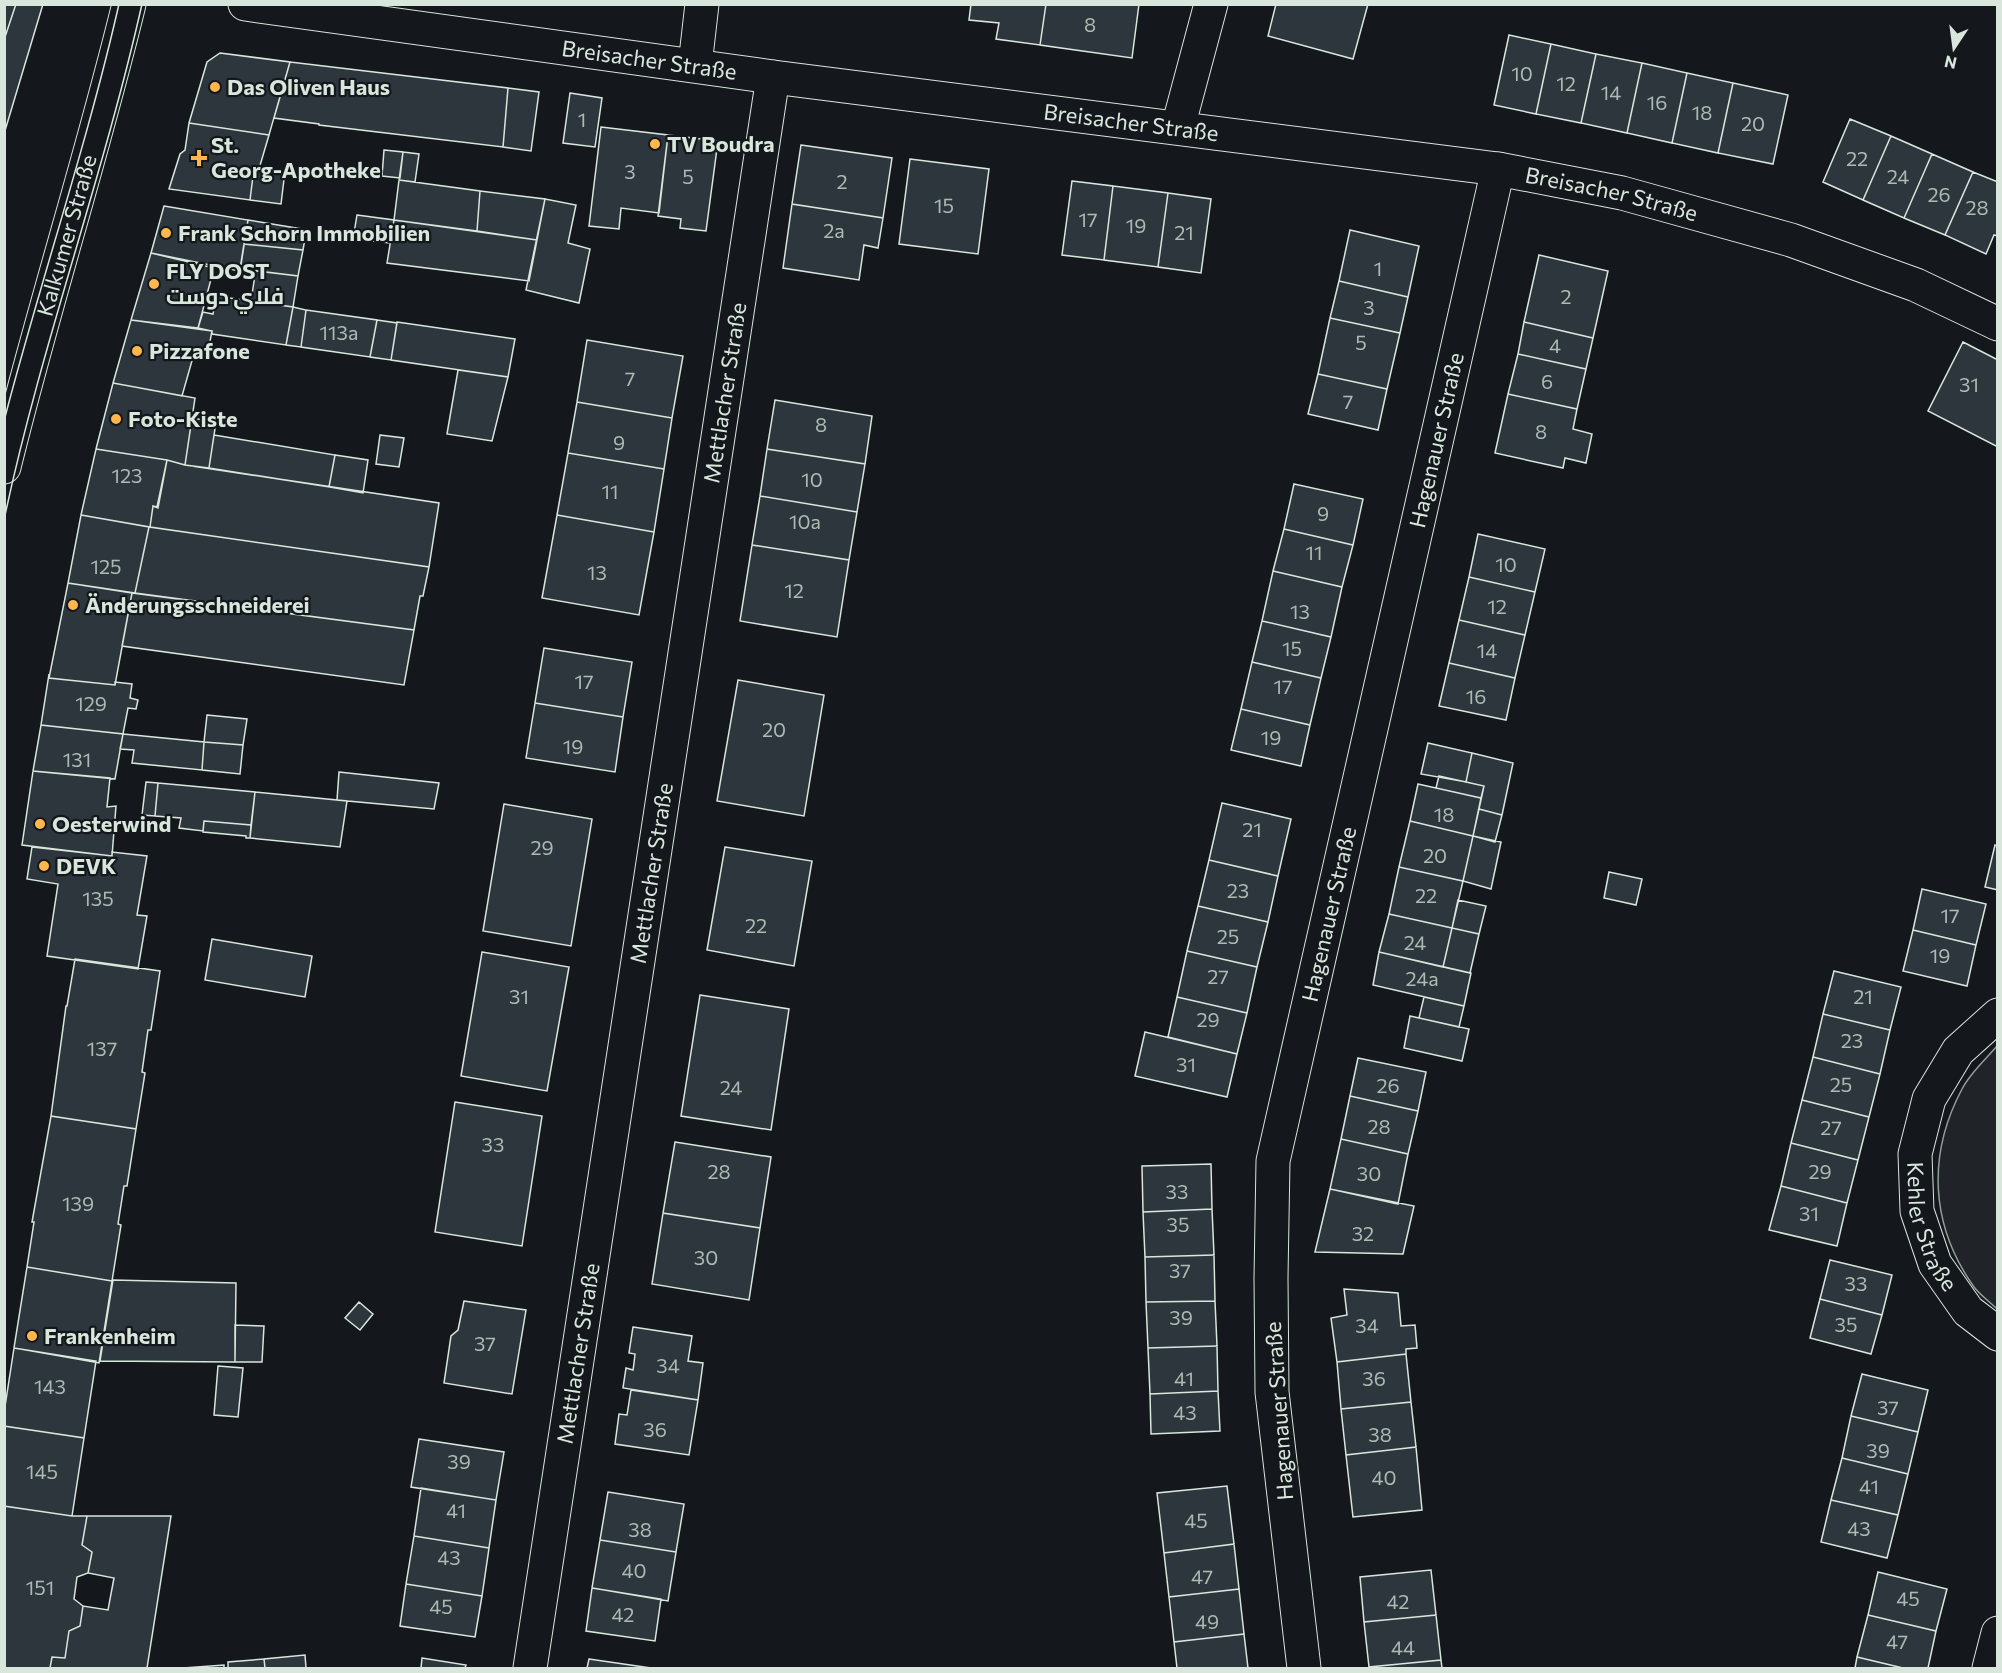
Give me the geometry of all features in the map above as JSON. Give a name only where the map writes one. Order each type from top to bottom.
[{"type":"street","name":"Kalkumer Straße","points":[[4,467],[30,362],[110,84],[129,4]]},
{"type":"street","name":"Breisacher Straße","points":[[245,4],[773,77],[1178,127],[1498,170],[1622,193],[1791,240],[1916,285],[1998,324]]},
{"type":"street","points":[[695,65],[702,4]]},
{"type":"street","points":[[1178,127],[1211,4]]},
{"type":"street","name":"Mettlacher Straße","points":[[530,1668],[773,77]]},
{"type":"street","name":"Hagenauer Straße","points":[[1304,1668],[1272,1392],[1271,1278],[1274,1161],[1498,170]]},
{"type":"street","name":"Kehler Straße","points":[[1998,1015],[1958,1050],[1929,1100],[1915,1154],[1917,1210],[1935,1264],[1968,1311],[1998,1334]]},
{"type":"street","points":[[1989,1668],[1998,1633]]},
{"type":"shaded area","points":[[1997,1046],[1997,1309],[1976,1290],[1959,1263],[1942,1215],[1938,1190],[1943,1139],[1951,1114],[1965,1083]]},
{"type":"building","points":[[4,4],[16,4],[4,40]]},
{"type":"building","points":[[16,4],[43,4],[4,134],[4,40]]},
{"type":"building","points":[[971,4],[1046,4],[1040,45],[996,39],[999,23],[969,20]]},
{"type":"building","points":[[1046,4],[1139,4],[1132,58],[1040,45]]},
{"type":"building","points":[[1276,4],[1368,4],[1353,59],[1268,36]]},
{"type":"building","points":[[1509,35],[1551,44],[1536,114],[1494,105]]},
{"type":"building","points":[[1551,44],[1596,54],[1581,123],[1536,114]]},
{"type":"building","points":[[220,53],[290,62],[269,135],[189,123],[207,62]]},
{"type":"building","points":[[1596,54],[1642,63],[1627,133],[1581,123]]},
{"type":"building","points":[[290,62],[508,88],[503,147],[274,118]]},
{"type":"building","points":[[1642,63],[1687,73],[1672,143],[1627,133]]},
{"type":"building","points":[[1687,73],[1733,83],[1718,153],[1672,143]]},
{"type":"building","points":[[1733,83],[1788,95],[1773,164],[1718,153]]},
{"type":"building","points":[[508,88],[539,92],[531,151],[503,147]]},
{"type":"building","points":[[570,93],[602,98],[595,147],[563,143]]},
{"type":"building","points":[[1850,119],[1891,136],[1863,200],[1823,182]]},
{"type":"building","points":[[189,123],[269,135],[259,169],[254,168],[250,200],[169,189],[180,154],[185,150]]},
{"type":"building","points":[[601,127],[668,135],[659,213],[621,208],[619,229],[589,226]]},
{"type":"building","points":[[668,135],[718,141],[706,231],[680,228],[681,219],[658,216]]},
{"type":"building","points":[[1891,136],[1932,154],[1904,218],[1863,200]]},
{"type":"building","points":[[801,145],[892,158],[883,218],[792,204]]},
{"type":"building","points":[[384,150],[403,152],[400,178],[382,176]]},
{"type":"building","points":[[403,152],[419,154],[415,182],[399,180]]},
{"type":"building","points":[[1932,154],[1973,172],[1945,235],[1904,218]]},
{"type":"building","points":[[910,159],[989,169],[978,254],[899,244]]},
{"type":"building","points":[[254,168],[285,171],[281,204],[250,200]]},
{"type":"building","points":[[1973,172],[1998,182],[1998,236],[1994,235],[1986,254],[1945,235]]},
{"type":"building","points":[[399,180],[480,191],[477,231],[394,220]]},
{"type":"building","points":[[1072,181],[1113,186],[1104,260],[1062,255]]},
{"type":"building","points":[[1113,186],[1168,193],[1158,267],[1104,260]]},
{"type":"building","points":[[480,191],[545,199],[537,240],[477,231]]},
{"type":"building","points":[[1168,193],[1211,199],[1201,273],[1158,267]]},
{"type":"building","points":[[545,199],[576,205],[568,243],[590,249],[579,303],[526,290]]},
{"type":"building","points":[[792,204],[883,218],[878,248],[864,245],[859,280],[783,268]]},
{"type":"building","points":[[164,206],[248,220],[240,271],[151,253]]},
{"type":"building","points":[[357,215],[394,220],[390,243],[353,239]]},
{"type":"building","points":[[248,220],[302,229],[306,233],[303,250],[244,244]]},
{"type":"building","points":[[394,220],[537,240],[529,281],[387,263]]},
{"type":"building","points":[[1350,230],[1419,246],[1408,297],[1339,281]]},
{"type":"building","points":[[244,244],[303,250],[298,276],[240,269]]},
{"type":"building","points":[[151,253],[214,268],[198,328],[131,320]]},
{"type":"building","points":[[1539,255],[1608,271],[1593,338],[1524,322]]},
{"type":"building","points":[[251,270],[298,276],[293,307],[251,301],[255,275],[251,275]]},
{"type":"building","points":[[1339,281],[1408,297],[1400,333],[1330,318]]},
{"type":"building","points":[[216,296],[293,307],[286,345],[212,334],[212,331],[198,328],[203,312],[213,314]]},
{"type":"building","points":[[293,307],[306,310],[301,347],[286,345]]},
{"type":"building","points":[[306,310],[377,320],[370,357],[301,347]]},
{"type":"building","points":[[1330,318],[1400,333],[1387,389],[1318,374]]},
{"type":"building","points":[[131,320],[212,331],[208,352],[195,350],[182,396],[113,383]]},
{"type":"building","points":[[377,320],[397,323],[391,360],[370,357]]},
{"type":"building","points":[[397,322],[515,339],[508,377],[391,360]]},
{"type":"building","points":[[1524,322],[1593,338],[1586,369],[1518,354]]},
{"type":"building","points":[[587,340],[683,356],[672,418],[577,402]]},
{"type":"building","points":[[1963,342],[1998,360],[1998,447],[1928,411]]},
{"type":"building","points":[[1518,354],[1586,369],[1577,409],[1508,394]]},
{"type":"building","points":[[458,370],[508,377],[492,441],[447,434]]},
{"type":"building","points":[[1318,374],[1387,389],[1378,430],[1308,414]]},
{"type":"building","points":[[113,383],[195,398],[185,465],[96,449]]},
{"type":"building","points":[[1508,394],[1577,409],[1573,429],[1592,434],[1586,463],[1565,458],[1563,468],[1495,453]]},
{"type":"building","points":[[775,400],[872,416],[865,464],[767,449]]},
{"type":"building","points":[[577,402],[672,418],[664,469],[568,453]]},
{"type":"building","points":[[192,418],[216,422],[209,468],[185,465]]},
{"type":"building","points":[[214,435],[335,455],[329,487],[209,468]]},
{"type":"building","points":[[380,435],[404,438],[399,467],[376,464]]},
{"type":"building","points":[[96,449],[167,460],[157,507],[153,506],[150,527],[81,515]]},
{"type":"building","points":[[767,449],[865,464],[857,512],[760,496]]},
{"type":"building","points":[[568,453],[664,469],[654,532],[557,515]]},
{"type":"building","points":[[335,455],[368,460],[363,493],[329,487]]},
{"type":"building","points":[[167,460],[185,465],[439,503],[429,567],[150,527],[153,506],[158,508]]},
{"type":"building","points":[[1294,484],[1363,499],[1353,545],[1284,529]]},
{"type":"building","points":[[760,496],[857,512],[849,560],[752,545]]},
{"type":"building","points":[[81,515],[149,527],[135,593],[68,583]]},
{"type":"building","points":[[557,515],[654,532],[639,615],[542,598]]},
{"type":"building","points":[[149,527],[429,567],[423,596],[420,596],[414,630],[135,593]]},
{"type":"building","points":[[1284,529],[1353,545],[1342,587],[1273,571]]},
{"type":"building","points":[[1478,534],[1545,549],[1535,592],[1469,577]]},
{"type":"building","points":[[752,545],[849,560],[837,637],[740,621]]},
{"type":"building","points":[[1273,571],[1342,587],[1331,637],[1262,621]]},
{"type":"building","points":[[1469,577],[1535,592],[1525,635],[1459,620]]},
{"type":"building","points":[[68,583],[132,593],[115,685],[49,678]]},
{"type":"building","points":[[132,593],[414,630],[404,685],[122,646]]},
{"type":"building","points":[[1459,620],[1525,635],[1515,678],[1449,663]]},
{"type":"building","points":[[1262,621],[1331,637],[1321,678],[1252,662]]},
{"type":"building","points":[[544,648],[632,662],[623,717],[535,703]]},
{"type":"building","points":[[1252,662],[1321,678],[1310,725],[1241,709]]},
{"type":"building","points":[[1449,663],[1515,678],[1506,720],[1439,706]]},
{"type":"building","points":[[49,674],[49,678],[115,685],[115,682],[132,684],[130,698],[138,700],[136,709],[128,708],[123,734],[41,725]]},
{"type":"building","points":[[738,680],[824,695],[804,816],[717,801]]},
{"type":"building","points":[[535,703],[623,717],[615,772],[526,758]]},
{"type":"building","points":[[1241,709],[1310,725],[1301,766],[1231,750]]},
{"type":"building","points":[[207,715],[247,719],[243,745],[204,742]]},
{"type":"building","points":[[41,725],[123,734],[115,779],[33,771]]},
{"type":"building","points":[[123,734],[204,742],[202,770],[132,763],[134,750],[120,749]]},
{"type":"building","points":[[204,742],[243,745],[240,774],[202,770]]},
{"type":"building","points":[[1428,743],[1472,753],[1466,782],[1421,774]]},
{"type":"building","points":[[1472,753],[1513,763],[1502,815],[1479,809],[1484,786],[1466,782]]},
{"type":"building","points":[[33,771],[110,778],[107,807],[116,806],[112,856],[22,845]]},
{"type":"building","points":[[339,772],[439,783],[434,809],[337,800]]},
{"type":"building","points":[[1439,776],[1484,786],[1481,798],[1436,788]]},
{"type":"building","points":[[146,782],[158,783],[155,816],[142,815]]},
{"type":"building","points":[[158,783],[255,792],[251,825],[204,821],[203,831],[179,828],[181,818],[155,816]]},
{"type":"building","points":[[1418,784],[1481,798],[1473,836],[1410,821]]},
{"type":"building","points":[[255,792],[347,801],[340,847],[250,838]]},
{"type":"building","points":[[1222,803],[1291,819],[1278,876],[1209,860]]},
{"type":"building","points":[[504,804],[592,819],[571,946],[483,931]]},
{"type":"building","points":[[1479,809],[1502,815],[1495,842],[1473,836]]},
{"type":"building","points":[[204,821],[251,825],[250,838],[203,832]]},
{"type":"building","points":[[1410,821],[1473,836],[1463,881],[1399,867]]},
{"type":"building","points":[[1473,836],[1501,842],[1491,889],[1463,881]]},
{"type":"building","points":[[1995,845],[1998,846],[1998,890],[1985,887]]},
{"type":"building","points":[[32,847],[112,856],[112,852],[147,856],[137,915],[147,916],[138,969],[47,956],[58,884],[27,879]]},
{"type":"building","points":[[725,847],[812,861],[794,966],[707,950]]},
{"type":"building","points":[[1209,860],[1278,876],[1268,922],[1198,906]]},
{"type":"building","points":[[1399,867],[1463,881],[1452,928],[1389,914]]},
{"type":"building","points":[[1609,872],[1642,879],[1636,905],[1604,898]]},
{"type":"building","points":[[1922,889],[1986,904],[1976,945],[1913,930]]},
{"type":"building","points":[[1458,900],[1486,906],[1479,934],[1452,928]]},
{"type":"building","points":[[1198,906],[1268,922],[1257,967],[1187,951]]},
{"type":"building","points":[[1389,914],[1452,928],[1443,967],[1379,952]]},
{"type":"building","points":[[1452,928],[1479,934],[1470,973],[1443,967]]},
{"type":"building","points":[[1913,930],[1976,945],[1967,986],[1903,971]]},
{"type":"building","points":[[212,939],[312,956],[305,997],[205,980]]},
{"type":"building","points":[[1187,951],[1257,967],[1247,1013],[1177,997]]},
{"type":"building","points":[[482,952],[569,967],[547,1091],[461,1076]]},
{"type":"building","points":[[1379,952],[1471,973],[1464,1006],[1373,985]]},
{"type":"building","points":[[75,959],[160,971],[151,1030],[148,1030],[142,1072],[145,1073],[136,1129],[51,1116]]},
{"type":"building","points":[[1834,971],[1901,987],[1890,1030],[1823,1014]]},
{"type":"building","points":[[700,995],[789,1009],[771,1130],[681,1116]]},
{"type":"building","points":[[1177,997],[1247,1013],[1237,1054],[1168,1037]]},
{"type":"building","points":[[1424,997],[1464,1006],[1459,1027],[1419,1018]]},
{"type":"building","points":[[1823,1014],[1890,1030],[1880,1074],[1813,1057]]},
{"type":"building","points":[[1410,1016],[1469,1029],[1462,1061],[1404,1048]]},
{"type":"building","points":[[1145,1032],[1237,1054],[1227,1097],[1135,1076]]},
{"type":"building","points":[[1813,1057],[1880,1074],[1869,1117],[1802,1100]]},
{"type":"building","points":[[1358,1058],[1426,1072],[1418,1111],[1350,1096]]},
{"type":"building","points":[[1350,1096],[1418,1111],[1408,1154],[1341,1139]]},
{"type":"building","points":[[1802,1100],[1869,1117],[1858,1160],[1791,1143]]},
{"type":"building","points":[[455,1102],[542,1116],[522,1246],[435,1232]]},
{"type":"building","points":[[51,1116],[136,1129],[118,1224],[121,1225],[112,1281],[27,1267],[34,1222],[32,1222]]},
{"type":"building","points":[[1341,1139],[1408,1154],[1398,1204],[1330,1189]]},
{"type":"building","points":[[675,1142],[771,1157],[760,1228],[663,1213]]},
{"type":"building","points":[[1791,1143],[1858,1160],[1847,1203],[1781,1186]]},
{"type":"building","points":[[1211,1164],[1212,1209],[1143,1212],[1142,1166]]},
{"type":"building","points":[[1781,1186],[1847,1203],[1837,1246],[1769,1230]]},
{"type":"building","points":[[1330,1189],[1414,1206],[1403,1254],[1315,1252]]},
{"type":"building","points":[[1212,1209],[1214,1255],[1145,1257],[1143,1212]]},
{"type":"building","points":[[663,1213],[760,1228],[749,1300],[652,1284]]},
{"type":"building","points":[[1214,1255],[1215,1301],[1146,1302],[1145,1257]]},
{"type":"building","points":[[1830,1260],[1892,1275],[1882,1315],[1820,1299]]},
{"type":"building","points":[[27,1267],[112,1281],[99,1363],[14,1348]]},
{"type":"building","points":[[113,1280],[236,1283],[235,1362],[100,1361]]},
{"type":"building","points":[[1344,1289],[1398,1293],[1401,1326],[1415,1325],[1417,1348],[1406,1349],[1406,1354],[1337,1362],[1331,1318],[1347,1315]]},
{"type":"building","points":[[1820,1299],[1882,1315],[1871,1354],[1810,1338]]},
{"type":"building","points":[[464,1301],[526,1310],[512,1394],[444,1383],[451,1336],[458,1330]]},
{"type":"building","points":[[1215,1301],[1217,1346],[1148,1348],[1146,1302]]},
{"type":"building","points":[[359,1302],[373,1314],[360,1330],[345,1318]]},
{"type":"building","points":[[235,1325],[264,1326],[262,1362],[235,1362]]},
{"type":"building","points":[[633,1327],[692,1336],[688,1361],[703,1363],[698,1400],[623,1388],[626,1368],[633,1370],[635,1354],[629,1353]]},
{"type":"building","points":[[1217,1346],[1218,1391],[1150,1394],[1148,1348]]},
{"type":"building","points":[[14,1348],[96,1361],[84,1438],[4,1426]]},
{"type":"building","points":[[1406,1354],[1411,1402],[1341,1409],[1337,1362]]},
{"type":"building","points":[[218,1366],[243,1368],[238,1417],[214,1415]]},
{"type":"building","points":[[1862,1374],[1928,1390],[1918,1432],[1851,1416]]},
{"type":"building","points":[[631,1390],[698,1400],[689,1455],[615,1444],[619,1414],[627,1415]]},
{"type":"building","points":[[1218,1391],[1220,1431],[1151,1434],[1150,1394]]},
{"type":"building","points":[[1411,1402],[1416,1447],[1346,1455],[1341,1409]]},
{"type":"building","points":[[1851,1416],[1918,1432],[1908,1474],[1842,1458]]},
{"type":"building","points":[[4,1426],[84,1438],[72,1516],[4,1506]]},
{"type":"building","points":[[419,1439],[504,1452],[496,1500],[411,1487]]},
{"type":"building","points":[[1416,1447],[1422,1510],[1353,1517],[1346,1455]]},
{"type":"building","points":[[1842,1458],[1908,1474],[1898,1515],[1831,1500]]},
{"type":"building","points":[[1227,1486],[1234,1544],[1164,1553],[1157,1493]]},
{"type":"building","points":[[421,1488],[496,1500],[489,1548],[414,1536]]},
{"type":"building","points":[[608,1492],[684,1504],[676,1552],[600,1540]]},
{"type":"building","points":[[1831,1500],[1898,1515],[1887,1558],[1821,1542]]},
{"type":"building","points":[[4,1506],[87,1516],[82,1545],[92,1552],[88,1573],[77,1577],[74,1599],[83,1606],[80,1626],[69,1631],[65,1658],[52,1657],[50,1668],[4,1668]]},
{"type":"building","points":[[87,1516],[171,1516],[147,1668],[50,1668],[52,1657],[65,1658],[69,1631],[80,1626],[83,1606],[108,1610],[114,1578],[88,1573],[92,1552],[82,1545]]},
{"type":"building","points":[[414,1536],[489,1548],[482,1596],[406,1584]]},
{"type":"building","points":[[600,1540],[676,1552],[668,1601],[592,1588]]},
{"type":"building","points":[[1234,1544],[1239,1589],[1169,1597],[1164,1553]]},
{"type":"building","points":[[1431,1570],[1436,1615],[1364,1622],[1360,1577]]},
{"type":"building","points":[[1878,1572],[1947,1589],[1936,1631],[1868,1615]]},
{"type":"building","points":[[406,1584],[482,1596],[475,1637],[400,1626]]},
{"type":"building","points":[[592,1588],[661,1599],[655,1641],[586,1631]]},
{"type":"building","points":[[1239,1589],[1244,1634],[1174,1642],[1169,1597]]},
{"type":"building","points":[[1436,1615],[1441,1660],[1369,1667],[1364,1622]]},
{"type":"building","points":[[1868,1615],[1936,1631],[1928,1668],[1903,1668],[1857,1657]]},
{"type":"building","points":[[1244,1634],[1248,1668],[1177,1668],[1174,1642]]},
{"type":"building","points":[[305,1655],[306,1668],[265,1668],[264,1659]]},
{"type":"building","points":[[1857,1657],[1903,1668],[1855,1668]]},
{"type":"building","points":[[422,1658],[466,1665],[465,1668],[421,1668]]},
{"type":"building","points":[[264,1659],[265,1668],[228,1668],[228,1662]]},
{"type":"building","points":[[589,1659],[651,1668],[587,1668]]},
{"type":"building","points":[[1441,1660],[1442,1668],[1369,1668],[1369,1667]]},
{"type":"building","points":[[224,1665],[224,1668],[183,1668]]},
{"type":"tram line","points":[[4,421],[93,109],[119,4]]},
{"type":"tram line","points":[[4,520],[36,390],[109,133],[142,4]]},
{"type":"place","name":"Das Oliven Haus","points":[[215,87]]},
{"type":"place","name":"TV Boudra","points":[[655,144]]},
{"type":"place","name":"St. Georg-Apotheke","points":[[199,158]]},
{"type":"place","name":"Frank Schorn Immobilien","points":[[166,233]]},
{"type":"place","name":"FLY DOST فلاي دوست","points":[[154,284]]},
{"type":"place","name":"Pizzafone","points":[[137,351]]},
{"type":"place","name":"Foto-Kiste","points":[[116,419]]},
{"type":"place","name":"Änderungsschneiderei","points":[[73,605]]},
{"type":"place","name":"Oesterwind","points":[[40,824]]},
{"type":"place","name":"DEVK","points":[[44,866]]},
{"type":"place","name":"Frankenheim","points":[[32,1336]]}]
